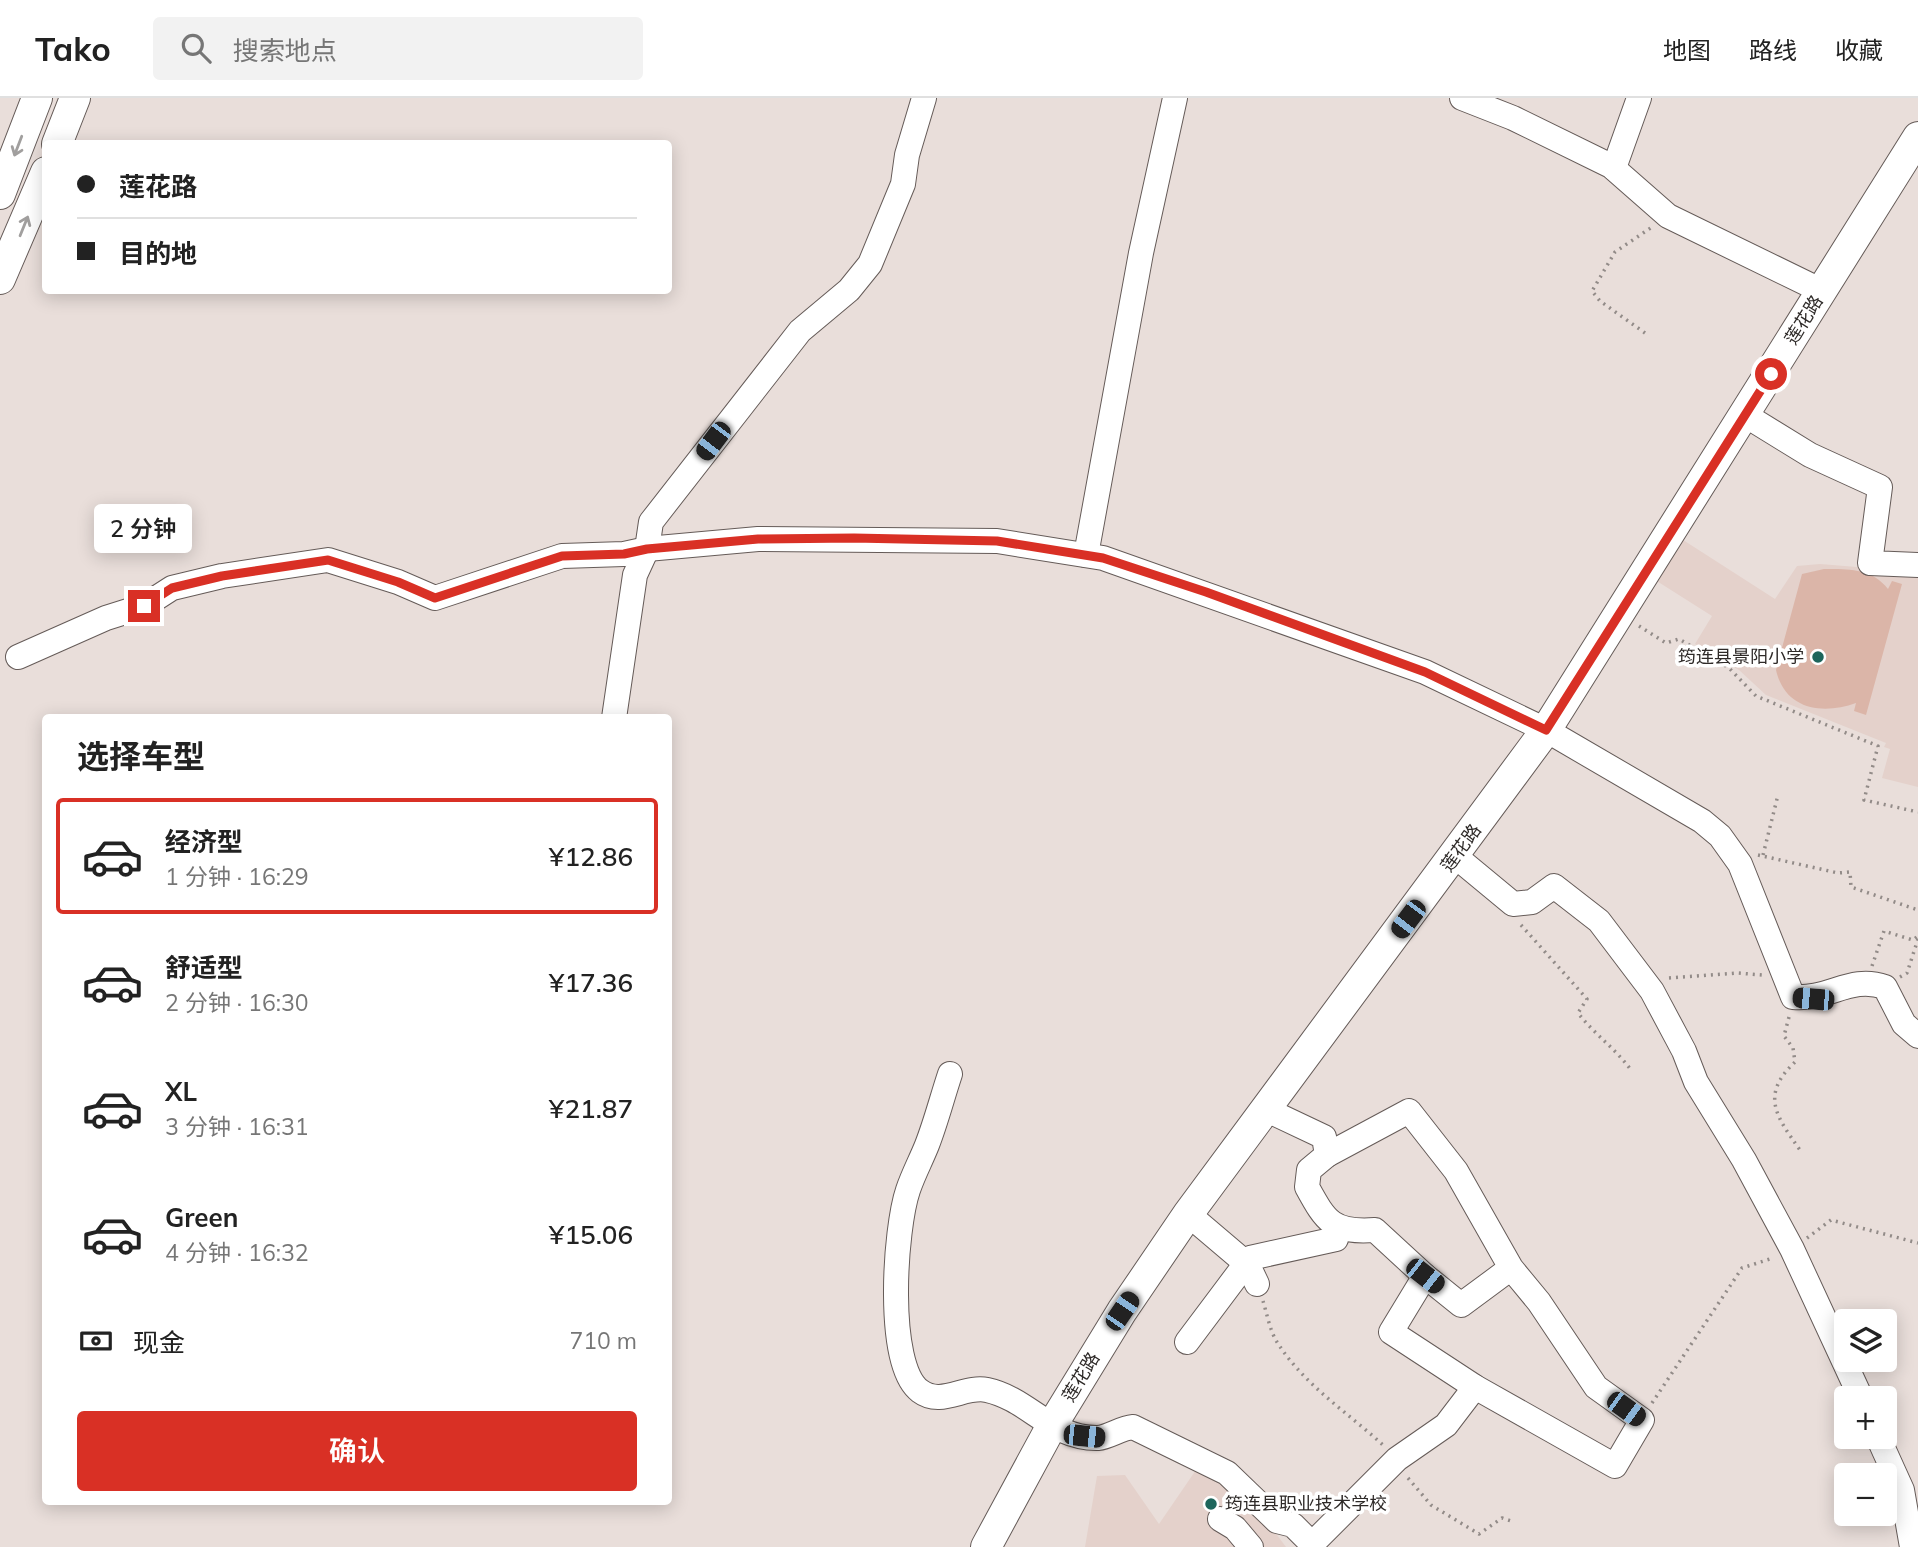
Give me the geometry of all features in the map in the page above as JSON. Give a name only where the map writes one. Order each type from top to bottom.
[{"type":"main road","points":[[0,194],[37,98]]},
{"type":"main road","points":[[59,140],[75,98]]},
{"type":"main road","name":"莲花路","points":[[986,1547],[1051,1427],[1122,1311],[1188,1214],[1546,730],[1918,137]]},
{"type":"main road","points":[[0,279],[42,181]]},
{"type":"street","points":[[615,714],[635,575],[647,549],[651,522],[800,331],[849,290],[870,264],[903,184],[907,155],[924,98]]},
{"type":"street","points":[[1086,555],[1141,253],[1175,98]]},
{"type":"street","points":[[1462,98],[1513,118],[1614,168],[1668,216],[1822,291]]},
{"type":"street","points":[[1614,168],[1639,98]]},
{"type":"street","points":[[1745,415],[1810,454],[1880,487],[1870,563],[1918,565]]},
{"type":"street","points":[[18,657],[106,618],[144,606],[172,588],[222,576],[328,560],[398,582],[435,598],[562,556],[624,554],[647,549],[758,539],[997,541],[1086,555],[1206,592],[1425,672],[1546,730],[1702,821],[1720,836],[1740,864],[1793,997],[1813,999],[1877,984],[1904,1024],[1918,1036]]},
{"type":"street","points":[[1455,856],[1514,904],[1532,902],[1554,886],[1599,921],[1652,991],[1684,1051],[1696,1082],[1744,1160],[1792,1249],[1855,1386]]},
{"type":"street","points":[[950,1074],[927,1144],[907,1191],[901,1233],[894,1305],[907,1373],[919,1391],[932,1397],[986,1389],[1021,1405],[1051,1427],[1101,1438],[1118,1429],[1133,1427],[1227,1473],[1277,1521],[1295,1547]]},
{"type":"street","points":[[1267,1110],[1324,1137],[1327,1154]]},
{"type":"street","points":[[1425,1276],[1391,1332],[1475,1387],[1615,1466],[1642,1420],[1596,1387],[1547,1312],[1511,1268],[1456,1171],[1409,1111],[1327,1154],[1309,1170],[1307,1187],[1330,1223],[1349,1232],[1375,1230],[1461,1305],[1511,1268]]},
{"type":"street","points":[[1188,1214],[1245,1262],[1257,1284]]},
{"type":"street","points":[[1187,1342],[1250,1258],[1336,1239]]},
{"type":"street","points":[[1277,1521],[1293,1525],[1312,1544],[1397,1459],[1446,1425],[1475,1387]]},
{"type":"street","points":[[1883,1449],[1902,1490],[1912,1547]]},
{"type":"street","points":[[1220,1520],[1235,1528],[1251,1547]]},
{"type":"path","points":[[1645,333],[1600,301],[1592,291],[1615,252],[1668,216]]},
{"type":"path","points":[[1620,613],[1666,643],[1679,639],[1712,656],[1729,668],[1756,696],[1878,746],[1864,800],[1918,812]]},
{"type":"path","points":[[1763,855],[1778,795]]},
{"type":"path","points":[[1740,864],[1763,855],[1838,873],[1850,872],[1851,887],[1918,910]]},
{"type":"path","points":[[1514,904],[1516,920],[1587,999],[1578,1013],[1598,1039],[1611,1044],[1631,1070]]},
{"type":"path","points":[[1884,931],[1913,940],[1918,937],[1907,972],[1877,984],[1884,931]]},
{"type":"path","points":[[1652,991],[1661,987],[1658,980],[1688,975],[1708,977],[1738,972],[1769,975],[1784,970]]},
{"type":"path","points":[[1793,997],[1784,1036],[1793,1048],[1795,1062],[1775,1086],[1774,1100],[1779,1119],[1800,1150]]},
{"type":"path","points":[[1642,1420],[1691,1340],[1742,1268],[1754,1266],[1792,1249],[1831,1220],[1918,1243]]},
{"type":"path","points":[[1257,1284],[1276,1341],[1284,1351],[1333,1405],[1359,1423],[1397,1459]]},
{"type":"path","points":[[1399,1485],[1409,1478],[1431,1505],[1479,1534],[1502,1518],[1514,1522]]},
{"type":"shaded area","name":"筠连县景阳小学","points":[[1680,538],[1775,599],[1797,566],[1820,564],[1918,572],[1918,787],[1882,778],[1890,749],[1884,747],[1886,743],[1766,695],[1739,670],[1695,644],[1712,616],[1652,578]]},
{"type":"shaded area","points":[[1824,569],[1867,573],[1888,589],[1892,581],[1902,584],[1866,715],[1854,711],[1856,703],[1831,709],[1807,706],[1797,701],[1788,694],[1776,670],[1802,574]]},
{"type":"shaded area","name":"筠连县职业技术学校","points":[[1198,1467],[1228,1483],[1271,1527],[1286,1547],[1085,1547],[1097,1476],[1125,1475],[1159,1524]]},
{"type":"place","name":"筠连县景阳小学","points":[[1818,657]]},
{"type":"place","name":"筠连县职业技术学校","points":[[1211,1504]]},
{"type":"route","points":[[144,606],[172,588],[222,576],[328,560],[398,582],[435,598],[562,556],[624,554],[647,549],[758,539],[997,541],[1103,558],[1206,592],[1425,672],[1546,730],[1771,374]]}]
